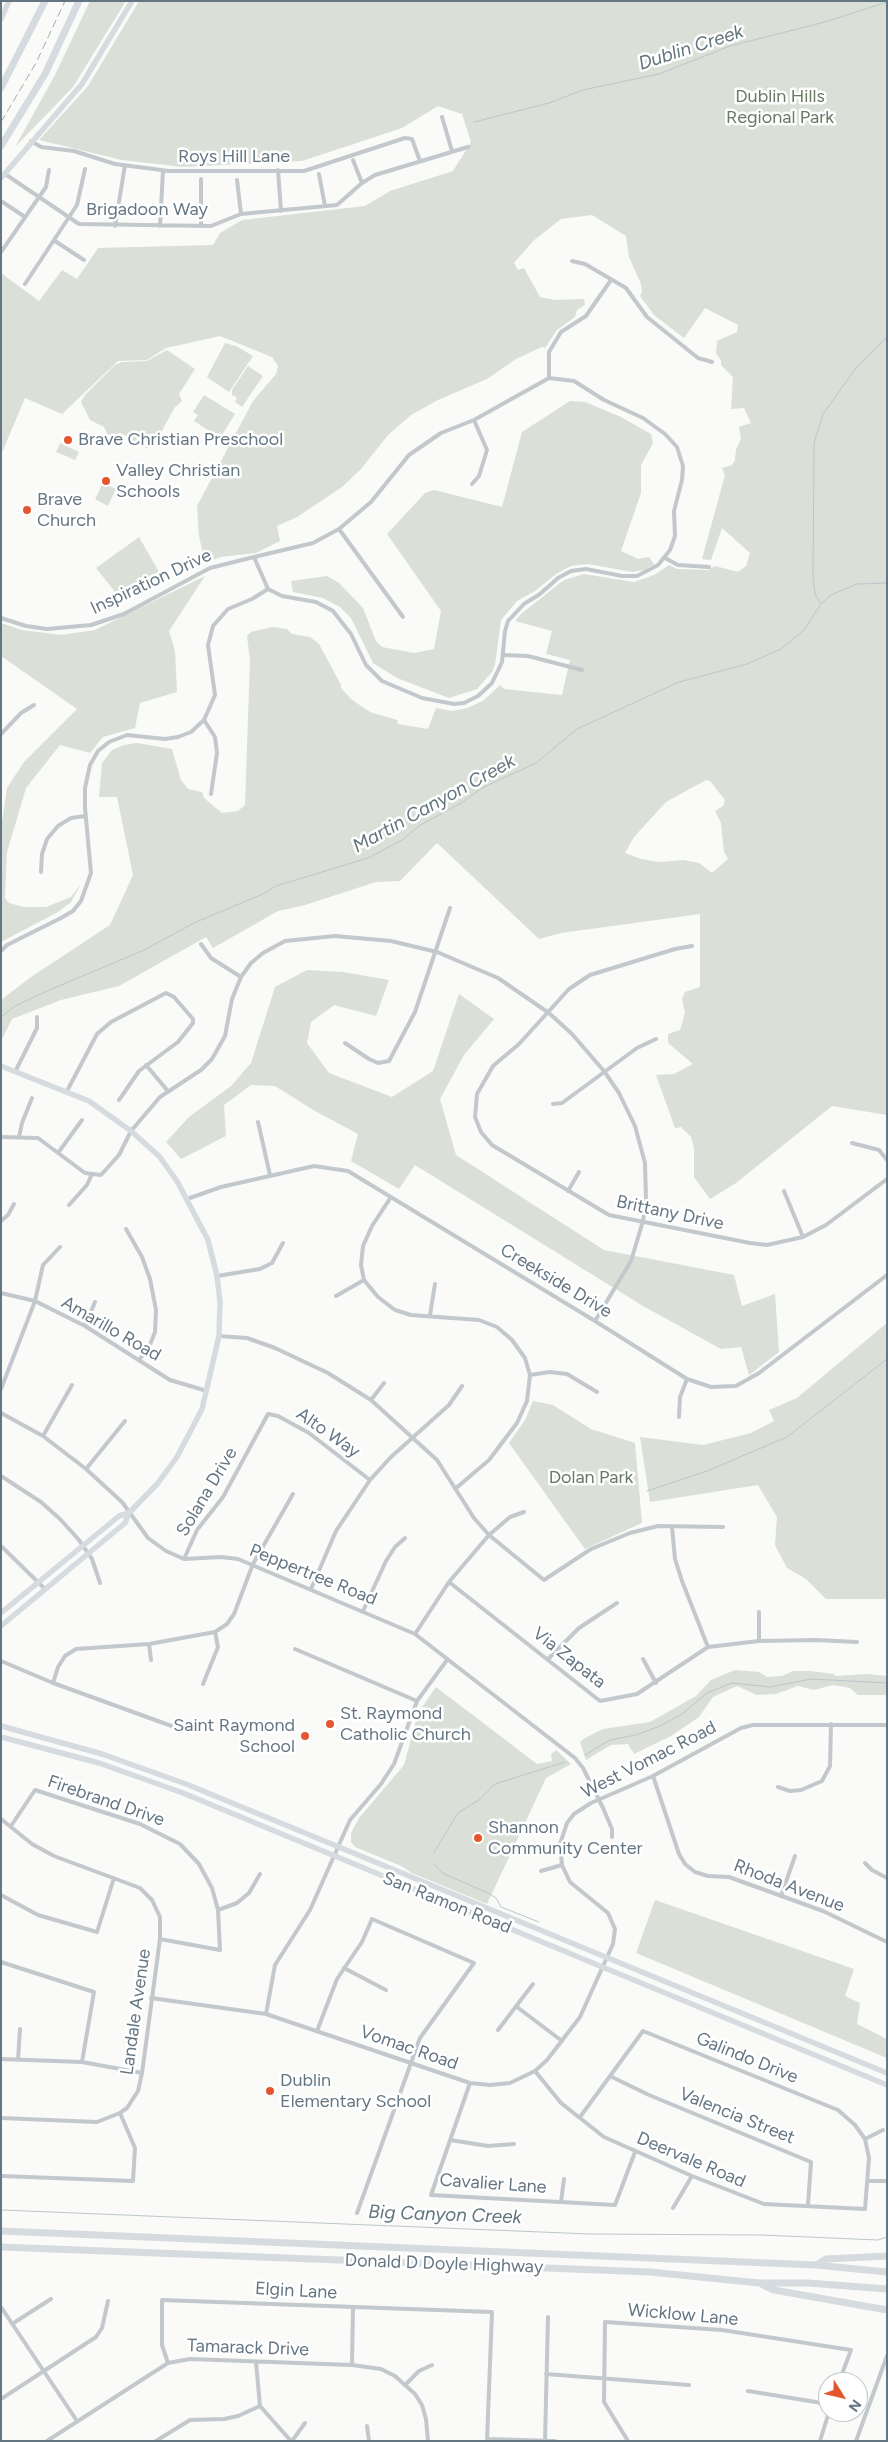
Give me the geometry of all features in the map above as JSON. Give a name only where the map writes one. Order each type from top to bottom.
[{"type":"highway","points":[[1,88],[45,1]]},
{"type":"highway","points":[[1,146],[45,74],[79,1]]},
{"type":"highway","name":"Donald D Doyle Highway","points":[[1,2231],[816,2265],[887,2270]]},
{"type":"highway","name":"Donald D Doyle Highway","points":[[1,2247],[650,2272],[759,2283],[808,2283],[887,2289]]},
{"type":"highway","points":[[816,2265],[826,2259],[887,2256]]},
{"type":"highway","points":[[759,2283],[774,2290],[887,2310]]},
{"type":"main road","points":[[1,18],[9,1]]},
{"type":"main road","points":[[3,176],[31,141],[82,84],[132,1]]},
{"type":"main road","points":[[1,1066],[89,1101],[131,1131],[159,1156],[187,1199],[208,1240],[217,1276],[220,1302],[219,1336],[207,1391],[194,1426],[177,1457],[158,1483],[129,1513],[125,1523],[1,1626]]},
{"type":"main road","points":[[2,1612],[119,1516],[129,1513]]},
{"type":"main road","name":"San Ramon Road","points":[[1,1726],[102,1754],[186,1784],[887,2073]]},
{"type":"main road","name":"San Ramon Road","points":[[1,1737],[99,1763],[183,1793],[887,2085]]},
{"type":"street","points":[[442,117],[452,151]]},
{"type":"street","name":"Roys Hill Lane","points":[[31,141],[41,147],[74,151],[125,165],[163,171],[304,171],[405,138],[412,140],[420,161]]},
{"type":"street","name":"Brigadoon Way","points":[[3,176],[79,224],[211,226],[241,214],[337,205],[362,183],[375,175],[468,147]]},
{"type":"street","points":[[353,160],[362,183]]},
{"type":"street","points":[[115,226],[125,165]]},
{"type":"street","points":[[26,284],[70,219],[77,205],[85,169]]},
{"type":"street","points":[[2,249],[46,187],[49,170]]},
{"type":"street","points":[[278,170],[281,211]]},
{"type":"street","points":[[160,226],[163,171]]},
{"type":"street","points":[[319,174],[325,206]]},
{"type":"street","points":[[201,179],[201,226]]},
{"type":"street","points":[[237,180],[241,214]]},
{"type":"street","points":[[1,201],[25,217]]},
{"type":"street","points":[[55,241],[84,260]]},
{"type":"street","points":[[572,261],[586,264],[626,288],[647,317],[698,358],[712,362]]},
{"type":"street","points":[[254,558],[268,589],[282,596],[316,602],[333,611],[346,624],[360,655],[372,672],[382,681],[422,698],[444,704],[464,703],[472,700],[492,683],[500,669],[505,631],[512,616],[524,604],[540,594],[564,574],[586,569],[622,576],[637,576],[652,570],[666,558],[673,543],[674,505],[682,480],[681,458],[677,447],[665,434],[643,418],[604,400],[574,381],[549,378],[549,352],[561,332],[586,316],[611,280]]},
{"type":"street","name":"Inspiration Drive","points":[[1,618],[21,625],[47,629],[91,625],[124,614],[206,570],[313,543],[339,530],[371,502],[408,455],[441,433],[474,420],[549,378]]},
{"type":"street","points":[[472,484],[479,476],[487,450],[474,420]]},
{"type":"street","points":[[339,530],[403,616]]},
{"type":"street","points":[[666,558],[678,566],[709,566]]},
{"type":"street","points":[[1,951],[7,945],[73,910],[81,901],[91,873],[85,816],[85,788],[88,770],[95,756],[103,747],[127,735],[165,739],[178,737],[190,732],[204,720],[215,695],[208,645],[213,626],[228,609],[252,599],[268,589]]},
{"type":"street","points":[[503,654],[528,656],[582,670]]},
{"type":"street","points":[[1,734],[21,713],[34,705]]},
{"type":"street","points":[[204,720],[215,737],[217,753],[211,794]]},
{"type":"street","points":[[42,872],[42,854],[47,839],[58,826],[71,818],[85,816]]},
{"type":"street","points":[[345,1042],[369,1059],[378,1062],[389,1061],[415,1012],[450,908]]},
{"type":"street","points":[[1,1137],[38,1138],[85,1172],[101,1175],[120,1155],[131,1131],[167,1090],[201,1070],[220,1048],[225,1036],[232,999],[241,976],[251,963],[264,953],[285,942],[300,938],[364,937],[417,946],[498,978],[549,1013],[572,1034],[604,1071],[627,1108],[641,1145],[646,1183],[643,1222],[631,1261],[595,1321]]},
{"type":"street","points":[[201,944],[211,958],[241,976]]},
{"type":"street","name":"Brittany Drive","points":[[692,946],[675,949],[590,975],[569,989],[519,1044],[493,1066],[477,1094],[475,1117],[481,1132],[492,1145],[609,1215],[767,1245],[803,1237],[826,1226],[887,1179]]},
{"type":"street","points":[[67,1091],[96,1034],[111,1022],[166,993],[174,997],[193,1019],[193,1023],[178,1042],[146,1065],[132,1080],[118,1100]]},
{"type":"street","points":[[15,1072],[37,1028],[38,1017]]},
{"type":"street","points":[[553,1104],[562,1103],[637,1048],[656,1039]]},
{"type":"street","points":[[146,1065],[167,1090]]},
{"type":"street","points":[[19,1137],[22,1123],[32,1098]]},
{"type":"street","points":[[58,1153],[82,1120]]},
{"type":"street","points":[[258,1122],[270,1175]]},
{"type":"street","points":[[852,1143],[879,1150],[887,1160]]},
{"type":"street","name":"Creekside Drive","points":[[187,1199],[221,1187],[314,1166],[348,1171],[687,1379],[711,1387],[736,1386],[760,1373],[887,1275]]},
{"type":"street","points":[[568,1191],[579,1172]]},
{"type":"street","points":[[69,1205],[87,1185],[92,1174]]},
{"type":"street","points":[[784,1191],[803,1237]]},
{"type":"street","points":[[391,1197],[372,1226],[363,1246],[361,1265],[364,1280],[378,1297],[395,1310],[412,1315],[479,1320],[497,1327],[512,1340],[525,1358],[530,1375],[527,1401],[516,1422],[489,1460],[455,1489]]},
{"type":"street","points":[[1,1221],[8,1215],[14,1204]]},
{"type":"street","points":[[126,1229],[142,1257],[156,1310],[155,1332],[149,1347],[139,1360]]},
{"type":"street","points":[[217,1276],[260,1270],[272,1263],[282,1243]]},
{"type":"street","points":[[1,1389],[35,1301],[43,1265],[60,1246]]},
{"type":"street","points":[[336,1296],[364,1280]]},
{"type":"street","points":[[430,1316],[435,1284]]},
{"type":"street","name":"Amarillo Road","points":[[1,1293],[35,1301],[86,1326],[170,1380],[207,1391]]},
{"type":"street","points":[[86,1326],[95,1302]]},
{"type":"street","points":[[219,1336],[247,1338],[275,1348],[328,1373],[370,1400],[437,1460],[474,1518],[489,1535],[544,1580],[591,1549],[630,1534],[658,1526],[722,1527]]},
{"type":"street","points":[[530,1375],[550,1372],[567,1374],[597,1392]]},
{"type":"street","points":[[679,1417],[680,1396],[687,1379]]},
{"type":"street","points":[[370,1400],[384,1383]]},
{"type":"street","points":[[43,1436],[72,1385]]},
{"type":"street","points":[[311,1589],[336,1531],[370,1480],[449,1404],[462,1386]]},
{"type":"street","points":[[266,1407],[268,1414]]},
{"type":"street","name":"Peppertree Road","points":[[1,1413],[43,1436],[86,1469],[122,1502],[148,1538],[166,1551],[184,1559],[221,1557],[253,1564],[415,1634],[576,1758],[599,1800],[612,1829],[612,1837]]},
{"type":"street","name":"Alto Way","points":[[268,1414],[278,1416],[309,1433],[370,1480]]},
{"type":"street","name":"Solana Drive","points":[[184,1559],[198,1530],[232,1482],[268,1414]]},
{"type":"street","points":[[86,1469],[125,1421]]},
{"type":"street","points":[[1,1476],[50,1509],[88,1554],[100,1582]]},
{"type":"street","points":[[53,1683],[58,1667],[65,1656],[76,1649],[149,1644],[215,1632],[227,1624],[234,1614],[253,1564],[293,1494]]},
{"type":"street","points":[[415,1634],[449,1582],[489,1535],[510,1517],[524,1512]]},
{"type":"street","points":[[672,1527],[675,1559],[708,1647]]},
{"type":"street","points":[[363,1611],[386,1561],[395,1547],[405,1538]]},
{"type":"street","points":[[1,1546],[45,1589]]},
{"type":"street","name":"Via Zapata","points":[[449,1582],[600,1701],[637,1694],[708,1647],[759,1641],[816,1640],[857,1642]]},
{"type":"street","points":[[548,1659],[579,1628],[617,1603]]},
{"type":"street","points":[[2,1612],[9,1618]]},
{"type":"street","points":[[759,1612],[759,1641]]},
{"type":"street","points":[[203,1684],[218,1647],[215,1632]]},
{"type":"street","points":[[149,1644],[151,1660]]},
{"type":"street","points":[[294,1649],[417,1701]]},
{"type":"street","points":[[644,1659],[656,1683]]},
{"type":"street","points":[[266,2014],[274,1965],[310,1910],[332,1856],[350,1820],[391,1770],[417,1701],[447,1660]]},
{"type":"street","points":[[1,1661],[53,1683],[180,1729]]},
{"type":"street","name":"West Vomac Road","points":[[604,1968],[615,1936],[613,1922],[608,1913],[570,1882],[562,1865],[560,1844],[567,1823],[582,1808],[653,1776],[741,1728],[753,1724],[887,1725]]},
{"type":"street","points":[[778,1786],[790,1791],[801,1790],[822,1781],[830,1766],[831,1724]]},
{"type":"street","name":"Rhoda Avenue","points":[[653,1776],[679,1854],[685,1864],[695,1872],[708,1876],[729,1877],[823,1911],[887,1942]]},
{"type":"street","name":"Firebrand Drive","points":[[11,1826],[35,1790],[140,1824],[180,1844],[198,1864],[212,1888],[218,1910],[220,1950],[160,1938]]},
{"type":"street","name":"Landale Avenue","points":[[1,1819],[32,1844],[54,1856],[140,1888],[152,1900],[160,1917],[160,1938],[142,2073],[138,2091],[120,2114]]},
{"type":"street","points":[[780,1896],[796,1856]]},
{"type":"street","points":[[865,1863],[872,1870],[887,1878]]},
{"type":"street","points":[[541,1871],[562,1865]]},
{"type":"street","points":[[218,1910],[237,1903],[249,1893],[260,1874]]},
{"type":"street","points":[[1,1895],[38,1915],[97,1932],[114,1878]]},
{"type":"street","points":[[317,2030],[337,1979],[362,1942],[372,1919],[474,1964],[420,2038],[409,2064],[357,2213]]},
{"type":"street","points":[[1,1962],[94,1992],[82,2062]]},
{"type":"street","points":[[344,1968],[386,1990]]},
{"type":"street","name":"Vomac Road","points":[[151,1998],[266,2014],[317,2030],[409,2064],[470,2083],[490,2085],[510,2083],[534,2071],[562,2041],[580,2017],[604,1968]]},
{"type":"street","points":[[498,2030],[534,1984]]},
{"type":"street","points":[[517,2007],[562,2041]]},
{"type":"street","points":[[18,2060],[20,2029]]},
{"type":"street","name":"Galindo Drive","points":[[580,2118],[612,2077],[643,2031],[838,2110],[855,2125],[865,2139]]},
{"type":"street","points":[[1,2059],[82,2062],[142,2073]]},
{"type":"street","name":"Deervale Road","points":[[534,2071],[561,2103],[604,2136],[692,2176],[764,2204],[865,2209],[867,2181]]},
{"type":"street","name":"Valencia Street","points":[[612,2077],[649,2095],[811,2162],[808,2205]]},
{"type":"street","name":"Cavalier Lane","points":[[470,2083],[430,2195],[615,2205],[636,2152]]},
{"type":"street","points":[[1,2118],[97,2122],[120,2114],[135,2148],[133,2181],[1,2176]]},
{"type":"street","points":[[883,2130],[865,2139],[869,2158],[867,2181],[887,2181]]},
{"type":"street","points":[[450,2140],[488,2146],[514,2144]]},
{"type":"street","points":[[673,2208],[692,2176]]},
{"type":"street","points":[[561,2202],[564,2179]]},
{"type":"street","points":[[12,2324],[51,2298]]},
{"type":"street","name":"Elgin Lane","points":[[168,2363],[162,2345],[162,2300],[492,2312],[487,2440]]},
{"type":"street","points":[[1,2399],[96,2337],[102,2328],[108,2301]]},
{"type":"street","points":[[1,2307],[77,2420]]},
{"type":"street","points":[[352,2308],[352,2365]]},
{"type":"street","points":[[545,2441],[548,2317]]},
{"type":"street","name":"Wicklow Lane","points":[[628,2441],[604,2402],[602,2378],[605,2322],[722,2330],[850,2350],[842,2372]]},
{"type":"street","points":[[856,2441],[887,2356]]},
{"type":"street","name":"Tamarack Drive","points":[[47,2441],[168,2363],[190,2359],[352,2365],[381,2369],[406,2384]]},
{"type":"street","points":[[256,2362],[260,2406],[292,2441],[305,2423]]},
{"type":"street","points":[[428,2441],[426,2419],[422,2404],[406,2384],[419,2371],[432,2365]]},
{"type":"street","points":[[546,2374],[689,2385]]},
{"type":"street","points":[[748,2391],[818,2402]]},
{"type":"street","points":[[156,2441],[190,2420],[224,2419],[238,2416],[260,2406]]},
{"type":"street","points":[[820,2441],[826,2422]]},
{"type":"street","points":[[367,2426],[369,2441]]},
{"type":"street","points":[[487,2440],[555,2441]]},
{"type":"green space","points":[[90,1],[126,1],[73,87],[15,147],[54,77]]},
{"type":"green space","name":"Dublin Hills Regional Park","points":[[139,1],[887,1],[887,1115],[832,1106],[736,1183],[710,1199],[694,1177],[694,1148],[691,1137],[681,1127],[675,1128],[656,1075],[674,1074],[693,1064],[668,1043],[668,1034],[680,1030],[685,1013],[682,999],[685,992],[700,987],[700,914],[561,933],[539,939],[437,843],[400,881],[376,882],[305,905],[278,911],[213,948],[206,937],[119,986],[61,1000],[12,1019],[1,1041],[1,1000],[31,977],[110,925],[133,875],[117,797],[99,797],[102,763],[112,750],[124,745],[137,743],[172,749],[181,780],[188,789],[202,792],[204,798],[222,813],[238,811],[245,805],[250,660],[247,636],[251,632],[272,627],[287,629],[292,634],[310,637],[319,644],[341,688],[351,699],[370,712],[397,720],[398,724],[428,729],[436,708],[452,711],[467,708],[483,701],[500,685],[504,689],[562,695],[570,660],[546,654],[552,631],[515,621],[522,613],[564,580],[584,574],[634,582],[654,575],[669,565],[677,569],[708,570],[715,566],[738,572],[746,566],[750,553],[722,528],[711,560],[702,559],[725,475],[722,468],[732,465],[735,460],[736,449],[741,439],[739,427],[751,423],[744,408],[731,409],[733,377],[721,365],[721,360],[716,354],[717,341],[737,332],[738,325],[705,308],[684,338],[654,315],[640,296],[642,292],[641,284],[629,257],[626,236],[592,215],[561,219],[533,241],[514,263],[518,270],[524,268],[540,297],[555,300],[584,299],[585,305],[577,310],[575,317],[557,330],[545,348],[542,347],[516,359],[487,379],[438,400],[411,415],[388,435],[361,469],[342,487],[297,517],[277,526],[280,541],[256,553],[221,557],[205,563],[199,536],[197,506],[253,401],[276,374],[278,366],[272,357],[220,336],[166,348],[147,360],[118,361],[62,414],[25,398],[1,455],[1,273],[39,301],[62,270],[77,279],[98,248],[213,245],[220,233],[242,220],[365,206],[390,191],[453,171],[471,142],[462,114],[438,106],[402,128],[302,161],[183,167],[122,160],[39,140],[88,86]],"holes":[[[706,780],[710,781],[725,800],[723,806],[715,811],[721,823],[724,852],[728,859],[712,873],[699,863],[684,860],[658,862],[641,859],[625,853],[634,837],[666,802]]]},
{"type":"green space","points":[[225,343],[236,346],[253,356],[229,392],[207,377]]},
{"type":"green space","points":[[167,350],[195,369],[179,394],[182,401],[175,407],[153,447],[146,448],[121,433],[112,436],[107,434],[104,427],[90,420],[81,402],[85,395],[115,365],[122,362],[147,361]]},
{"type":"green space","points":[[248,366],[263,376],[242,407],[235,402],[237,398],[232,395],[232,390]]},
{"type":"green space","points":[[204,395],[235,414],[220,438],[194,421],[198,415],[193,412]]},
{"type":"green space","points":[[570,401],[585,402],[621,417],[651,434],[653,443],[641,465],[641,493],[621,551],[638,559],[649,557],[654,564],[644,570],[632,572],[588,564],[571,566],[517,601],[501,620],[495,665],[492,672],[477,689],[449,698],[397,678],[373,663],[351,618],[340,607],[323,598],[293,592],[291,581],[327,576],[339,583],[363,608],[376,641],[382,647],[414,653],[434,649],[441,611],[387,534],[425,493],[434,490],[502,507],[522,432]]},
{"type":"green space","points":[[60,443],[79,452],[75,460],[56,452]]},
{"type":"green space","points":[[103,483],[116,489],[108,506],[95,499]]},
{"type":"green space","points":[[139,537],[162,577],[120,598],[96,568]]},
{"type":"green space","points":[[205,576],[169,631],[175,651],[177,692],[140,703],[135,728],[103,737],[90,753],[60,745],[26,788],[7,852],[5,898],[9,903],[24,907],[46,907],[71,897],[81,884],[71,902],[58,912],[1,942],[1,829],[7,788],[24,762],[77,709],[1,656],[1,623],[22,630],[61,635],[95,630]]},
{"type":"green space","points":[[307,970],[343,972],[389,980],[376,1016],[334,1005],[311,1022],[307,1043],[329,1073],[392,1097],[433,1071],[459,994],[494,1019],[464,1055],[440,1099],[456,1155],[604,1250],[734,1275],[742,1306],[775,1294],[779,1352],[749,1375],[741,1347],[721,1349],[643,1306],[415,1165],[399,1189],[351,1161],[358,1134],[315,1111],[275,1086],[251,1085],[224,1105],[226,1136],[181,1159],[166,1142],[189,1117],[231,1086],[251,1063],[275,987]]},
{"type":"green space","points":[[887,1323],[887,1599],[826,1599],[806,1579],[787,1568],[775,1545],[777,1517],[758,1485],[650,1502],[640,1437],[703,1445],[751,1433],[774,1421],[769,1410],[797,1398]]},
{"type":"green space","name":"Dolan Park","points":[[533,1401],[553,1405],[591,1429],[635,1443],[642,1523],[585,1549],[509,1443],[525,1420]]},
{"type":"green space","points":[[735,1670],[759,1672],[767,1677],[782,1676],[793,1671],[810,1671],[834,1674],[836,1676],[867,1674],[887,1676],[887,1695],[858,1695],[850,1688],[833,1685],[814,1690],[798,1686],[776,1694],[757,1695],[737,1686],[713,1697],[699,1717],[671,1736],[634,1754],[628,1744],[611,1745],[586,1760],[580,1742],[585,1738],[603,1729],[650,1722],[696,1696],[711,1680]]},
{"type":"green space","points":[[436,1687],[537,1764],[552,1761],[551,1754],[556,1750],[571,1764],[546,1778],[487,1904],[412,1873],[401,1866],[355,1847],[351,1842],[351,1833],[359,1818],[404,1765],[418,1713]]},
{"type":"green space","points":[[655,1900],[854,1969],[845,1996],[860,2003],[857,2024],[887,2039],[887,2058],[636,1953]]},
{"type":"waterway","name":"Dublin Creek","points":[[474,122],[549,103],[583,90],[659,74],[730,46],[825,22],[887,2]]},
{"type":"waterway","points":[[820,603],[815,594],[813,578],[814,443],[823,414],[856,368],[887,337]]},
{"type":"waterway","name":"Martin Canyon Creek","points":[[1,1017],[15,1006],[144,950],[196,922],[263,894],[276,886],[368,858],[402,840],[419,826],[461,803],[482,788],[536,763],[577,729],[679,682],[747,664],[781,649],[804,630],[821,604],[831,595],[857,584],[887,583]]},
{"type":"waterway","points":[[647,1491],[707,1471],[787,1437],[887,1359]]},
{"type":"waterway","points":[[585,1755],[610,1740],[636,1735],[660,1726],[682,1714],[707,1693],[732,1683],[770,1687],[811,1679],[887,1683]]},
{"type":"waterway","points":[[433,1854],[458,1813],[479,1800],[495,1784],[565,1762]]},
{"type":"waterway","points":[[434,1864],[442,1873],[496,1898],[501,1907],[539,1922]]},
{"type":"waterway","name":"Big Canyon Creek","points":[[1,2210],[590,2234],[761,2235],[878,2240],[887,2237]]},
{"type":"railway","points":[[1,122],[36,63],[65,1]]},
{"type":"place","name":"Brave Christian Preschool","points":[[68,440]]},
{"type":"place","name":"Valley Christian Schools","points":[[106,481]]},
{"type":"place","name":"Brave Church","points":[[27,510]]},
{"type":"place","name":"St. Raymond Catholic Church","points":[[330,1724]]},
{"type":"place","name":"Saint Raymond School","points":[[305,1736]]},
{"type":"place","name":"Shannon Community Center","points":[[478,1838]]},
{"type":"place","name":"Dublin Elementary School","points":[[270,2091]]}]
